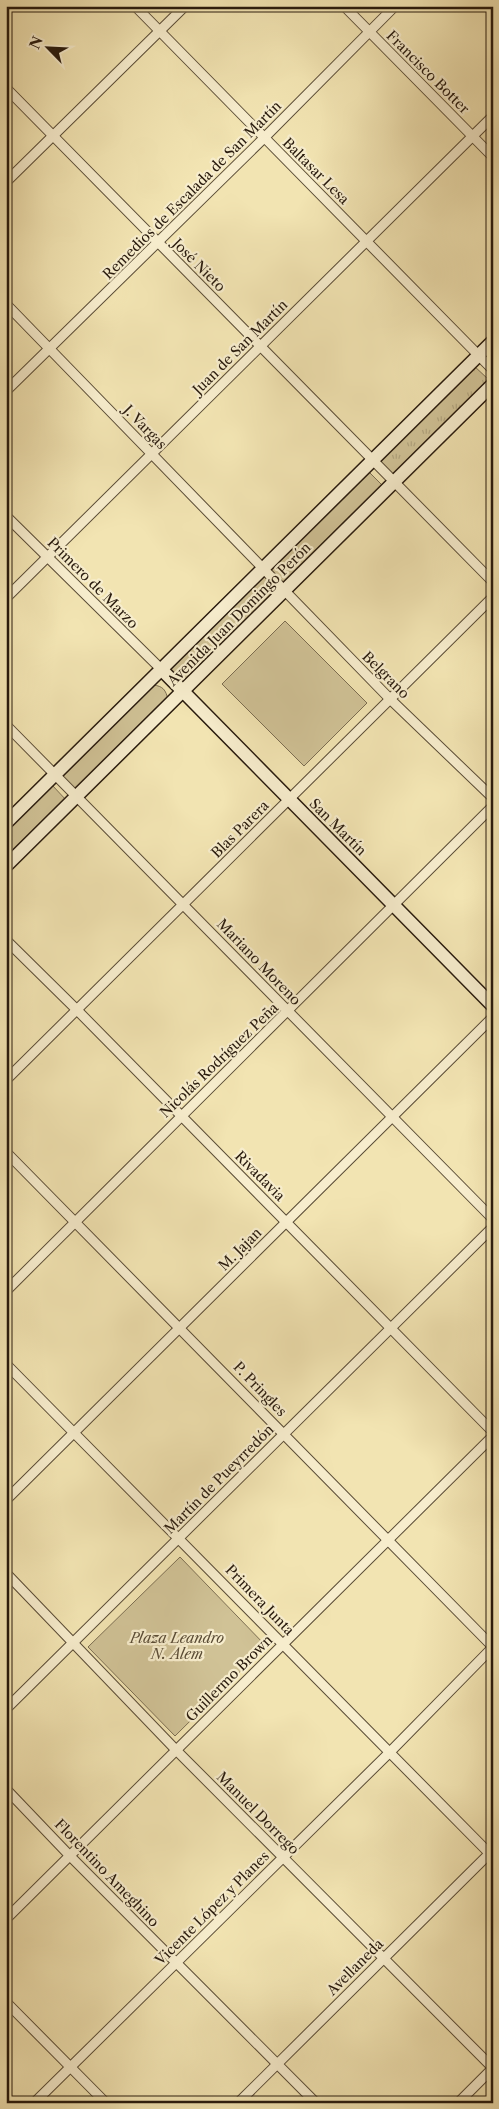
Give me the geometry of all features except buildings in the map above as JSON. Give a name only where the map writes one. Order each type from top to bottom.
[{"type":"main road","name":"Avenida Juan Domingo Perón","points":[[6,823],[493,341]]},
{"type":"main road","name":"Avenida Juan Domingo Perón","points":[[6,866],[493,384]]},
{"type":"main road","name":"San Martín","points":[[162,670],[493,1006]]},
{"type":"street","name":"Baltasar Lesa","points":[[135,6],[493,370]]},
{"type":"street","points":[[6,182],[185,6]]},
{"type":"street","name":"Francisco Botter","points":[[344,6],[493,157]]},
{"type":"street","name":"Remedios de Escalada de San Martín","points":[[6,391],[264,138],[395,6]]},
{"type":"street","name":"José Nieto","points":[[6,88],[493,582]]},
{"type":"street","name":"Juan de San Martín","points":[[6,598],[493,116]]},
{"type":"street","name":"J. Vargas","points":[[6,304],[264,568]]},
{"type":"street","name":"Primero de Marzo","points":[[6,516],[162,670]]},
{"type":"street","name":"Belgrano","points":[[264,568],[390,699],[493,798]]},
{"type":"street","name":"Blas Parera","points":[[6,1080],[493,597]]},
{"type":"street","name":"Mariano Moreno","points":[[6,725],[493,1219]]},
{"type":"street","name":"Nicolás Rodríguez Peña","points":[[6,1291],[493,806]]},
{"type":"street","name":"Rivadavia","points":[[6,940],[493,1432]]},
{"type":"street","name":"M. Jajan","points":[[6,1500],[493,1017]]},
{"type":"street","name":"P. Pringles","points":[[6,1152],[493,1647]]},
{"type":"street","name":"Martín de Pueyrredón","points":[[6,1709],[493,1227]]},
{"type":"street","name":"Primera Junta","points":[[6,1364],[389,1753],[492,1853]]},
{"type":"street","name":"Guillermo Brown","points":[[6,1919],[493,1436]]},
{"type":"street","name":"Manuel Dorrego","points":[[6,1573],[176,1750],[493,2068]]},
{"type":"street","name":"Vicente López y Planes","points":[[34,2103],[389,1753],[493,1647]]},
{"type":"street","name":"Florentino Ameghino","points":[[6,1789],[70,1856],[316,2103]]},
{"type":"street","name":"Avellaneda","points":[[238,2103],[384,1957],[492,1853]]},
{"type":"street","points":[[6,2002],[106,2103]]},
{"type":"street","points":[[458,2103],[493,2068]]},
{"type":"green space","points":[[472,364],[489,380],[393,476],[376,460]]},
{"type":"green space","points":[[366,469],[383,486],[285,584],[269,567]]},
{"type":"green space","points":[[262,574],[278,591],[185,682],[178,682],[168,672],[174,662]]},
{"type":"green space","points":[[285,621],[367,703],[304,766],[222,684]]},
{"type":"green space","points":[[153,685],[164,689],[168,700],[75,791],[60,776]]},
{"type":"green space","points":[[52,785],[67,801],[6,861],[6,830]]},
{"type":"green space","name":"Plaza Leandro N. Alem","points":[[180,1557],[266,1646],[175,1736],[88,1647]]}]
